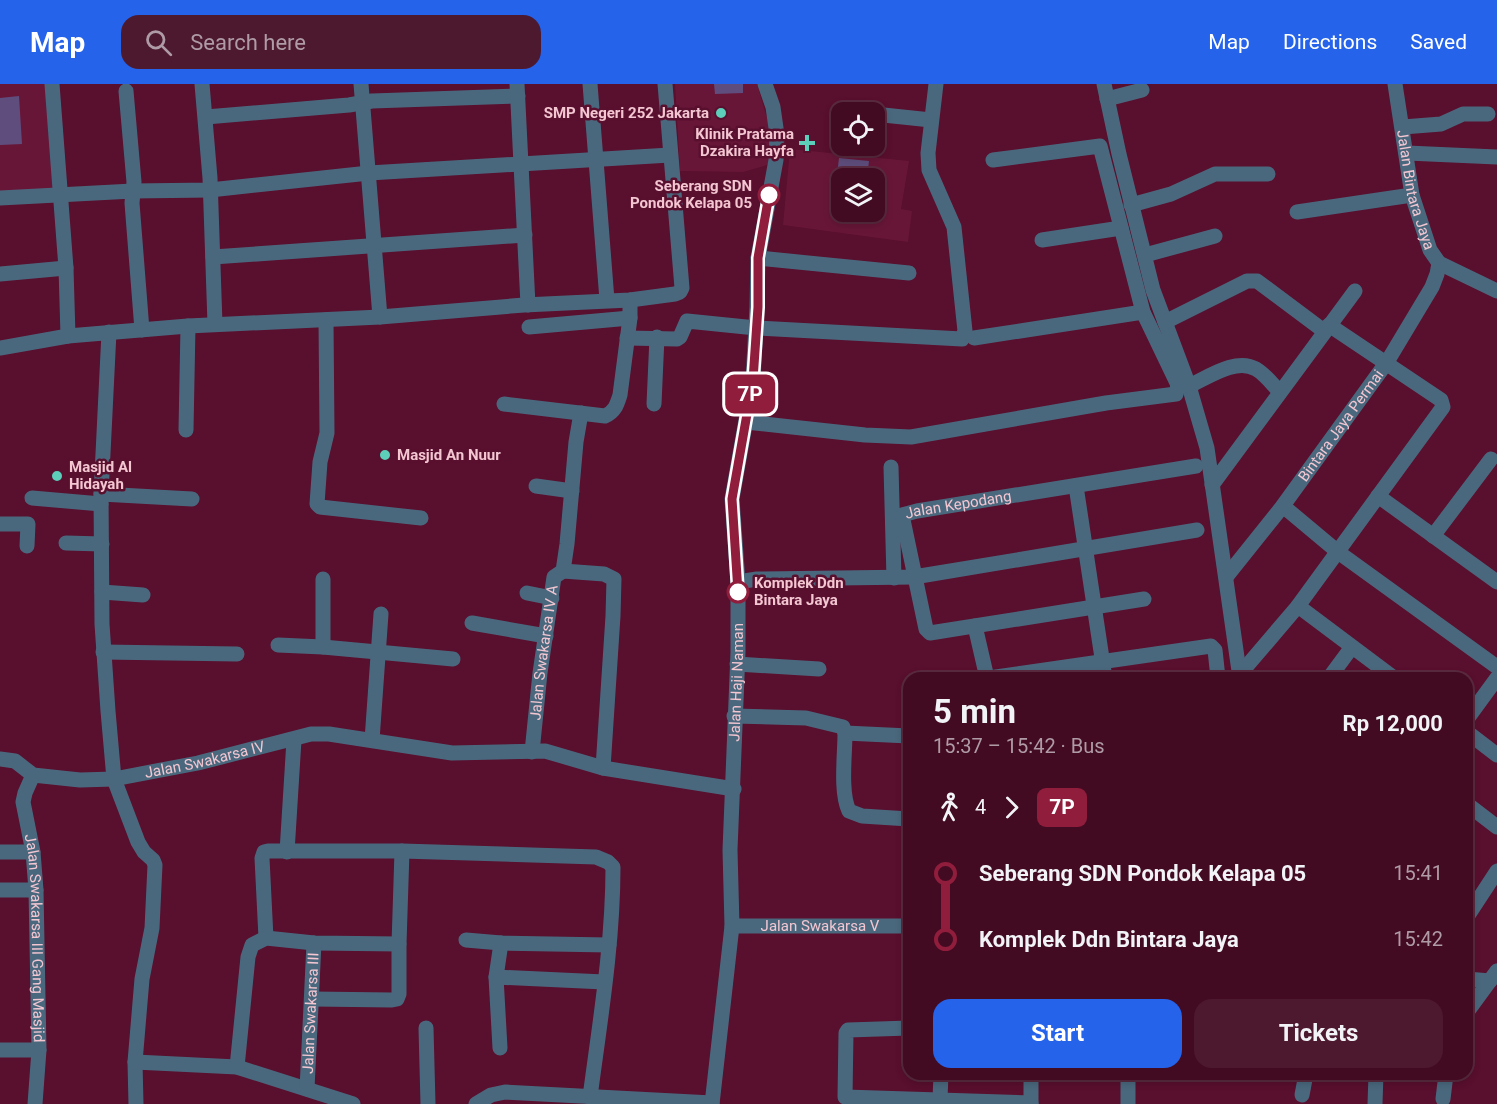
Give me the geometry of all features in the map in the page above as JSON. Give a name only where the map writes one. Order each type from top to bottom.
[{"type":"street","points":[[52,84],[69,336]]},
{"type":"street","points":[[202,84],[210,190],[215,324]]},
{"type":"street","points":[[361,84],[380,317]]},
{"type":"street","points":[[590,84],[607,300]]},
{"type":"street","points":[[0,348],[69,336],[109,332],[215,324],[380,317],[528,305],[630,300],[675,294],[682,288],[665,84]]},
{"type":"street","name":"Jalan Haji Naman","points":[[712,1103],[732,926],[730,850],[734,789],[738,582],[732,499],[753,380],[758,258],[762,225],[776,160],[777,135],[773,107],[765,84]]},
{"type":"street","points":[[627,338],[677,339],[687,321],[756,328],[960,340],[964,337],[954,227],[929,170],[927,153],[936,84]]},
{"type":"street","name":"Jalan Bintara Jaya","points":[[1395,84],[1412,195],[1430,250],[1439,263],[1497,291]]},
{"type":"street","points":[[206,117],[517,90],[528,305]]},
{"type":"street","points":[[1142,90],[1105,91],[1153,290],[1189,386],[1207,447],[1239,672]]},
{"type":"street","points":[[126,91],[134,182],[132,203],[142,330]]},
{"type":"street","points":[[1403,127],[1442,124],[1463,114],[1488,114]]},
{"type":"street","points":[[885,115],[931,120]]},
{"type":"street","points":[[746,422],[865,435],[911,437],[1095,405],[1176,394],[1178,385],[1143,312],[1100,146],[993,160]]},
{"type":"street","points":[[1407,153],[1497,157]]},
{"type":"street","points":[[0,198],[133,191],[210,190],[369,173],[670,155]]},
{"type":"street","points":[[1131,205],[1171,194],[1215,174],[1268,174]]},
{"type":"street","points":[[1298,212],[1412,195]]},
{"type":"street","points":[[1042,240],[1121,228]]},
{"type":"street","points":[[213,257],[525,235]]},
{"type":"street","points":[[1145,255],[1215,236]]},
{"type":"street","points":[[758,258],[909,273]]},
{"type":"street","name":"Bintara Jaya Permai","points":[[1226,578],[1283,506],[1387,362],[1432,287],[1439,263]]},
{"type":"street","points":[[0,274],[66,268]]},
{"type":"street","points":[[1165,322],[1209,299],[1253,280],[1257,281],[1327,328],[1387,362],[1441,400],[1443,407],[1298,606],[1243,672]]},
{"type":"street","points":[[1212,485],[1355,291]]},
{"type":"street","points":[[504,404],[606,416],[613,411],[620,395],[630,318],[630,300]]},
{"type":"street","points":[[974,338],[1143,312]]},
{"type":"street","points":[[529,327],[630,318]]},
{"type":"street","points":[[326,320],[327,433],[320,462],[317,504],[320,507],[421,518]]},
{"type":"street","points":[[186,430],[188,326]]},
{"type":"street","points":[[109,332],[101,499],[102,592],[104,652],[114,778],[138,842],[155,865],[152,928],[142,979],[135,1062],[136,1104]]},
{"type":"street","points":[[654,404],[657,338]]},
{"type":"street","points":[[1189,386],[1230,368],[1243,365],[1256,369],[1280,392]]},
{"type":"street","name":"Jalan Swakarsa IV A","points":[[532,752],[540,673],[554,578],[563,571],[581,412]]},
{"type":"street","points":[[1433,536],[1491,459]]},
{"type":"street","points":[[1103,670],[1076,486],[1196,466]]},
{"type":"street","points":[[891,467],[894,578]]},
{"type":"street","points":[[536,486],[572,491]]},
{"type":"street","name":"Jalan Kepodang","points":[[914,577],[902,518],[904,513],[1076,486]]},
{"type":"street","points":[[1378,496],[1433,536],[1494,574]]},
{"type":"street","points":[[32,498],[192,499]]},
{"type":"street","points":[[1283,506],[1338,552],[1497,667]]},
{"type":"street","points":[[0,524],[28,524],[27,546]]},
{"type":"street","points":[[738,582],[757,579],[914,577],[1197,530]]},
{"type":"street","points":[[66,543],[102,544]]},
{"type":"street","points":[[563,571],[604,574],[614,579],[614,616],[603,768]]},
{"type":"street","points":[[914,577],[927,632],[1144,599]]},
{"type":"street","points":[[323,579],[323,647]]},
{"type":"street","points":[[102,592],[143,595]]},
{"type":"street","points":[[527,593],[552,598]]},
{"type":"street","points":[[1298,606],[1386,672]]},
{"type":"street","points":[[372,740],[381,614]]},
{"type":"street","points":[[472,623],[546,636]]},
{"type":"street","points":[[975,626],[986,672]]},
{"type":"street","points":[[278,645],[379,651],[453,659]]},
{"type":"street","points":[[1074,672],[1103,670],[1211,646],[1215,650],[1217,672]]},
{"type":"street","points":[[1333,672],[1352,647]]},
{"type":"street","points":[[104,652],[237,654]]},
{"type":"street","points":[[737,664],[819,669]]},
{"type":"street","points":[[1473,710],[1497,678]]},
{"type":"street","points":[[734,716],[806,718],[843,727],[845,733],[844,783],[849,811],[862,816],[903,819]]},
{"type":"street","points":[[845,733],[903,736]]},
{"type":"street","name":"Jalan Swakarsa IV","points":[[33,775],[80,780],[114,778],[187,765],[311,734],[329,734],[452,753],[545,751],[603,768],[734,789]]},
{"type":"street","points":[[1473,737],[1497,755]]},
{"type":"street","points":[[287,852],[294,740]]},
{"type":"street","points":[[0,759],[15,761],[33,775]]},
{"type":"street","name":"Jalan Swakarsa III Gang Masjid","points":[[33,775],[23,802],[33,852],[36,890],[39,1050],[35,1104]]},
{"type":"street","points":[[1473,809],[1497,827]]},
{"type":"street","points":[[237,1067],[248,957],[252,945],[266,938],[262,855],[268,851],[402,851],[596,857],[613,867],[609,945],[590,1097]]},
{"type":"street","points":[[313,999],[397,999],[399,994],[402,851]]},
{"type":"street","points":[[0,852],[33,852]]},
{"type":"street","points":[[1473,908],[1497,871]]},
{"type":"street","points":[[0,890],[36,890]]},
{"type":"street","name":"Jalan Swakarsa V","points":[[732,926],[903,926]]},
{"type":"street","name":"Jalan Swakarsa III","points":[[266,938],[314,943],[316,1095]]},
{"type":"street","points":[[466,940],[609,945]]},
{"type":"street","points":[[314,943],[399,944]]},
{"type":"street","points":[[500,1048],[496,977],[501,943]]},
{"type":"street","points":[[1473,978],[1493,976]]},
{"type":"street","points":[[1473,1004],[1493,976]]},
{"type":"street","points":[[496,977],[604,982]]},
{"type":"street","points":[[426,1028],[428,1104]]},
{"type":"street","points":[[903,1028],[846,1031],[845,1096],[848,1098],[1031,1104],[1031,1080]]},
{"type":"street","points":[[0,1050],[39,1050]]},
{"type":"street","name":"Jalan Swakarsa III","points":[[135,1062],[237,1067],[316,1095],[353,1104]]},
{"type":"street","points":[[940,1100],[941,1080]]},
{"type":"street","points":[[1128,1080],[1128,1104]]},
{"type":"street","points":[[1302,1095],[1305,1080]]},
{"type":"street","points":[[1375,1104],[1376,1080]]},
{"type":"street","points":[[1443,1099],[1445,1080]]},
{"type":"street","points":[[476,1104],[491,1095],[505,1092],[712,1103]]},
{"type":"shaded area","points":[[0,84],[46,84],[53,190],[0,193]]},
{"type":"shaded area","name":"SMP Negeri 252 Jakarta","points":[[675,84],[757,84],[774,142],[776,160],[743,172],[680,171]]},
{"type":"shaded area","points":[[714,84],[743,84],[743,93],[715,94]]},
{"type":"shaded area","points":[[19,96],[22,144],[0,145],[0,98]]},
{"type":"shaded area","points":[[790,149],[831,153],[831,156],[859,156],[909,161],[901,209],[912,211],[908,242],[783,225]]},
{"type":"shaded area","points":[[839,158],[869,161],[868,168],[838,168]]},
{"type":"bus line","name":"7P","points":[[738,592],[732,499],[753,380],[758,307],[758,258],[769,195]]},
{"type":"place","name":"SMP Negeri 252 Jakarta","points":[[721,113]]},
{"type":"place","name":"Klinik Pratama Dzakira Hayfa","points":[[807,143]]},
{"type":"place","name":"Seberang SDN Pondok Kelapa 05","points":[[769,195]]},
{"type":"place","name":"Masjid An Nuur","points":[[385,455]]},
{"type":"place","name":"Masjid Al Hidayah","points":[[57,476]]},
{"type":"place","name":"Komplek Ddn Bintara Jaya","points":[[738,592]]}]
